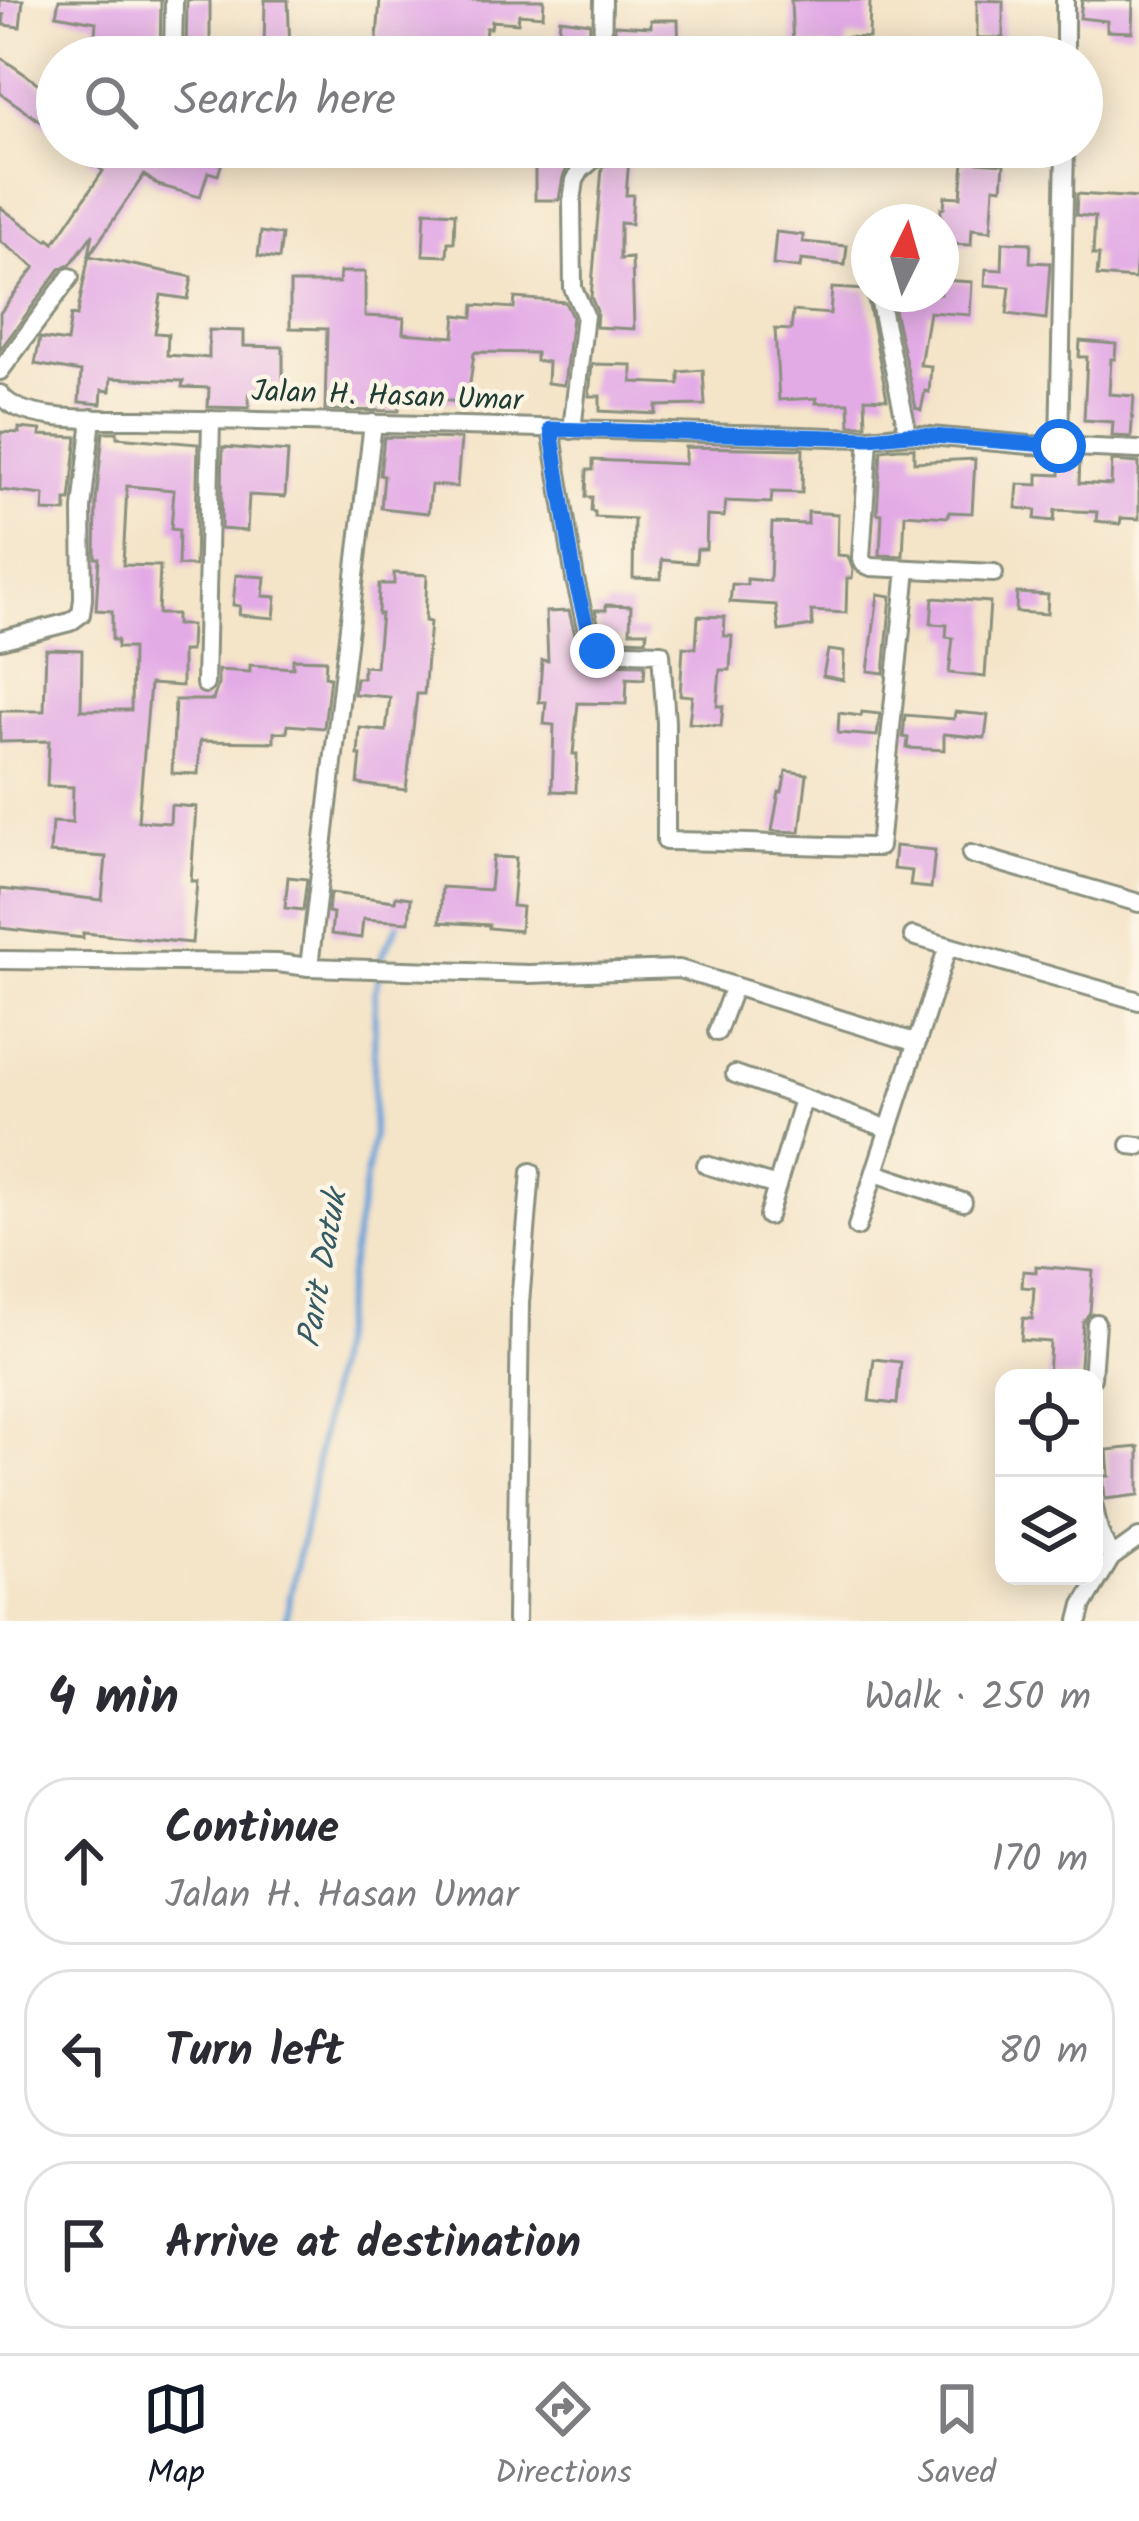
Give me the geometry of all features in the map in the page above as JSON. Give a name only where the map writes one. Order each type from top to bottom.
[{"type":"street","points":[[173,36],[174,0]]},
{"type":"street","points":[[602,36],[603,0]]},
{"type":"street","points":[[1065,0],[1065,36]]},
{"type":"street","points":[[572,430],[584,328],[573,288],[572,201],[575,180],[583,168]]},
{"type":"street","points":[[1059,446],[1065,168]]},
{"type":"street","points":[[0,371],[70,277]]},
{"type":"street","points":[[882,312],[908,434]]},
{"type":"street","name":"Jalan H. Hasan Umar","points":[[2,401],[39,415],[92,418],[869,438],[908,434],[1139,450]]},
{"type":"street","points":[[0,640],[70,622],[81,614],[82,509],[92,418]]},
{"type":"street","points":[[205,684],[212,420]]},
{"type":"street","points":[[310,967],[373,423]]},
{"type":"street","points":[[551,429],[575,579],[592,648],[661,653],[666,841],[879,847],[907,569]]},
{"type":"street","points":[[869,438],[860,558],[864,564],[994,573]]},
{"type":"street","points":[[971,854],[1139,903]]},
{"type":"street","points":[[914,935],[1139,1001]]},
{"type":"street","points":[[857,1227],[948,946]]},
{"type":"street","points":[[0,960],[277,963],[529,974],[679,969],[917,1042]]},
{"type":"street","points":[[717,1032],[734,986]]},
{"type":"street","points":[[735,1074],[889,1129]]},
{"type":"street","points":[[768,1216],[803,1099]]},
{"type":"street","points":[[706,1165],[777,1186]]},
{"type":"street","points":[[515,1621],[520,1303],[531,1172]]},
{"type":"street","points":[[875,1173],[963,1202]]},
{"type":"street","points":[[1093,1369],[1096,1323]]},
{"type":"street","points":[[1079,1621],[1083,1605],[1111,1558],[1139,1538]]},
{"type":"street","points":[[1103,1540],[1111,1558]]},
{"type":"building","points":[[0,0],[23,0],[20,27],[3,25]]},
{"type":"building","points":[[59,0],[161,0],[160,36],[95,36],[96,22],[56,15]]},
{"type":"building","points":[[187,0],[210,0],[210,36],[186,36]]},
{"type":"building","points":[[265,0],[288,0],[289,36],[264,36]]},
{"type":"building","points":[[380,0],[544,0],[543,16],[519,14],[518,23],[492,21],[485,36],[377,36]]},
{"type":"building","points":[[791,0],[870,0],[869,36],[792,36]]},
{"type":"building","points":[[977,0],[1003,1],[1003,36],[977,36]]},
{"type":"building","points":[[1082,0],[1133,0],[1132,32],[1107,31],[1107,21],[1080,18]]},
{"type":"building","points":[[560,19],[590,23],[590,36],[558,36]]},
{"type":"building","points":[[651,20],[678,20],[678,36],[615,36],[615,25],[651,27]]},
{"type":"building","points":[[0,57],[36,82],[36,118],[0,93]]},
{"type":"building","points":[[99,168],[220,168],[218,175],[208,172],[200,197],[158,185],[144,175],[89,256],[192,277],[188,299],[161,295],[155,333],[168,334],[167,355],[209,358],[209,330],[244,331],[244,346],[283,347],[283,394],[249,394],[249,408],[208,407],[209,388],[182,387],[183,381],[111,378],[110,391],[102,390],[101,404],[79,402],[81,372],[35,364],[40,338],[67,342],[71,315],[77,316],[93,234],[71,264],[60,269],[0,350],[0,313],[35,267],[0,241],[0,207],[54,243],[103,171]]},
{"type":"building","points":[[535,168],[567,168],[559,200],[535,200]]},
{"type":"building","points":[[602,168],[628,168],[631,224],[620,223],[620,259],[632,258],[634,329],[596,327],[597,311],[591,297]]},
{"type":"building","points":[[963,168],[1004,168],[1002,188],[994,187],[991,231],[972,229],[971,245],[959,245],[959,204],[944,204],[945,196],[961,197]]},
{"type":"building","points":[[1077,194],[1139,198],[1135,279],[1097,276],[1095,217],[1076,215]]},
{"type":"building","points":[[425,211],[455,213],[454,242],[448,242],[447,256],[423,255]]},
{"type":"building","points":[[261,232],[282,235],[279,259],[258,256]]},
{"type":"building","points":[[776,232],[803,235],[803,242],[847,246],[845,265],[801,260],[800,268],[773,265]]},
{"type":"building","points":[[1003,242],[1031,243],[1030,262],[1050,263],[1046,319],[1007,314],[1010,287],[985,285],[986,269],[1002,270]]},
{"type":"building","points":[[340,272],[365,272],[365,316],[404,318],[403,333],[454,337],[456,315],[473,317],[474,305],[514,308],[515,298],[565,302],[572,317],[564,385],[547,383],[548,362],[536,361],[536,353],[476,352],[469,391],[461,390],[459,402],[441,400],[443,390],[400,387],[399,411],[325,410],[327,329],[290,328],[290,283],[339,283]]},
{"type":"building","points":[[959,281],[972,282],[970,315],[929,312],[959,312]]},
{"type":"building","points":[[832,288],[851,289],[851,312],[870,312],[887,399],[865,398],[866,425],[850,425],[849,403],[816,403],[817,398],[779,400],[775,329],[791,330],[793,311],[830,314]]},
{"type":"building","points":[[895,312],[929,312],[920,365],[931,366],[929,392],[925,391],[921,410],[916,408]]},
{"type":"building","points":[[1080,341],[1116,344],[1109,394],[1134,396],[1131,437],[1112,436],[1113,422],[1084,420],[1087,357],[1079,357]]},
{"type":"building","points":[[592,364],[632,365],[632,382],[679,384],[679,372],[703,370],[705,405],[656,406],[656,414],[600,411],[600,396],[589,396]]},
{"type":"building","points":[[19,428],[41,430],[40,435],[77,437],[66,512],[43,511],[44,495],[0,490],[1,432],[19,433]]},
{"type":"building","points":[[103,432],[198,444],[195,566],[178,565],[179,530],[171,529],[174,490],[127,486],[123,565],[160,566],[158,614],[176,614],[176,625],[191,625],[190,651],[182,651],[182,686],[150,684],[138,821],[170,823],[171,805],[196,807],[192,943],[0,928],[0,889],[102,900],[106,857],[50,853],[52,822],[72,823],[73,787],[47,786],[49,741],[0,742],[0,711],[44,711],[46,649],[82,650],[81,710],[131,710],[132,648],[117,648],[117,640],[112,640],[112,611],[96,610],[96,502]]},
{"type":"building","points":[[384,437],[461,439],[457,487],[431,485],[428,513],[381,508]]},
{"type":"building","points":[[223,447],[288,452],[285,497],[249,495],[247,531],[221,529]]},
{"type":"building","points":[[685,447],[803,449],[802,493],[772,492],[771,503],[726,501],[724,517],[707,516],[706,549],[697,549],[696,563],[662,560],[661,579],[633,578],[634,519],[595,517],[592,497],[586,497],[587,470],[593,470],[593,460],[685,464]]},
{"type":"building","points":[[914,448],[914,462],[975,459],[972,513],[949,512],[948,517],[905,514],[903,556],[880,555],[881,450]]},
{"type":"building","points":[[1061,459],[1080,460],[1079,483],[1111,485],[1112,461],[1139,463],[1139,519],[1121,518],[1120,524],[1096,521],[1097,512],[1055,510],[1054,521],[1035,519],[1036,510],[1016,508],[1018,484],[1038,485],[1038,474],[1060,475]]},
{"type":"building","points":[[808,512],[838,514],[837,555],[848,556],[853,570],[852,578],[847,578],[846,613],[811,611],[813,626],[779,631],[776,605],[730,602],[732,584],[747,585],[747,579],[770,581],[772,523],[808,524]]},
{"type":"building","points":[[394,573],[427,575],[425,621],[430,622],[424,694],[417,694],[406,790],[358,784],[360,728],[386,731],[390,697],[354,694],[356,678],[363,678],[363,666],[376,667],[379,584],[394,584]]},
{"type":"building","points":[[236,575],[265,577],[263,596],[276,597],[274,618],[239,615],[240,606],[233,605]]},
{"type":"building","points":[[1017,593],[1048,595],[1047,614],[1016,612]]},
{"type":"building","points":[[878,594],[891,596],[884,673],[868,671]]},
{"type":"building","points":[[933,598],[990,602],[985,677],[949,673],[953,638],[946,637],[947,625],[931,624]]},
{"type":"building","points":[[606,605],[631,606],[630,631],[647,631],[646,640],[602,638],[595,610],[606,610]]},
{"type":"building","points":[[569,611],[584,659],[597,664],[645,665],[644,679],[627,678],[626,704],[578,703],[573,754],[577,754],[576,792],[552,791],[554,725],[544,724],[546,702],[539,702],[542,660],[548,661],[546,612]]},
{"type":"building","points":[[698,616],[725,617],[724,636],[732,636],[730,670],[720,670],[717,706],[723,706],[721,726],[689,723],[692,696],[680,695],[683,647],[696,648]]},
{"type":"building","points":[[828,650],[844,652],[843,680],[823,676]]},
{"type":"building","points":[[293,659],[326,660],[325,676],[330,677],[324,728],[288,725],[287,732],[274,732],[274,742],[200,741],[198,774],[172,773],[175,700],[213,700],[218,670],[250,672],[250,665],[293,668]]},
{"type":"building","points":[[862,712],[880,714],[877,736],[838,733],[839,713],[861,716]]},
{"type":"building","points":[[955,712],[988,715],[985,738],[944,734],[944,750],[907,748],[905,715],[954,719]]},
{"type":"building","points":[[786,771],[807,774],[800,832],[772,831]]},
{"type":"building","points":[[895,846],[935,850],[931,888],[910,886],[912,871],[893,869]]},
{"type":"building","points":[[493,857],[516,858],[512,906],[522,907],[520,931],[440,922],[442,887],[490,890]]},
{"type":"building","points":[[288,877],[307,879],[303,910],[285,908]]},
{"type":"building","points":[[330,893],[395,901],[396,896],[411,898],[409,922],[363,919],[361,938],[331,934]]},
{"type":"building","points":[[1036,1266],[1093,1271],[1080,1369],[1048,1369],[1050,1342],[1021,1340],[1023,1318],[1032,1319],[1034,1288],[1022,1287],[1023,1271],[1036,1272]]},
{"type":"building","points":[[874,1359],[901,1362],[897,1404],[869,1401]]},
{"type":"building","points":[[1139,1447],[1139,1495],[1105,1499],[1107,1450]]},
{"type":"waterway","name":"Parit Datuk","points":[[285,1621],[373,1136],[375,996],[383,953],[398,925]]},
{"type":"route","points":[[597,651],[592,648],[575,579],[551,429],[869,438],[908,434],[1059,446]]}]
